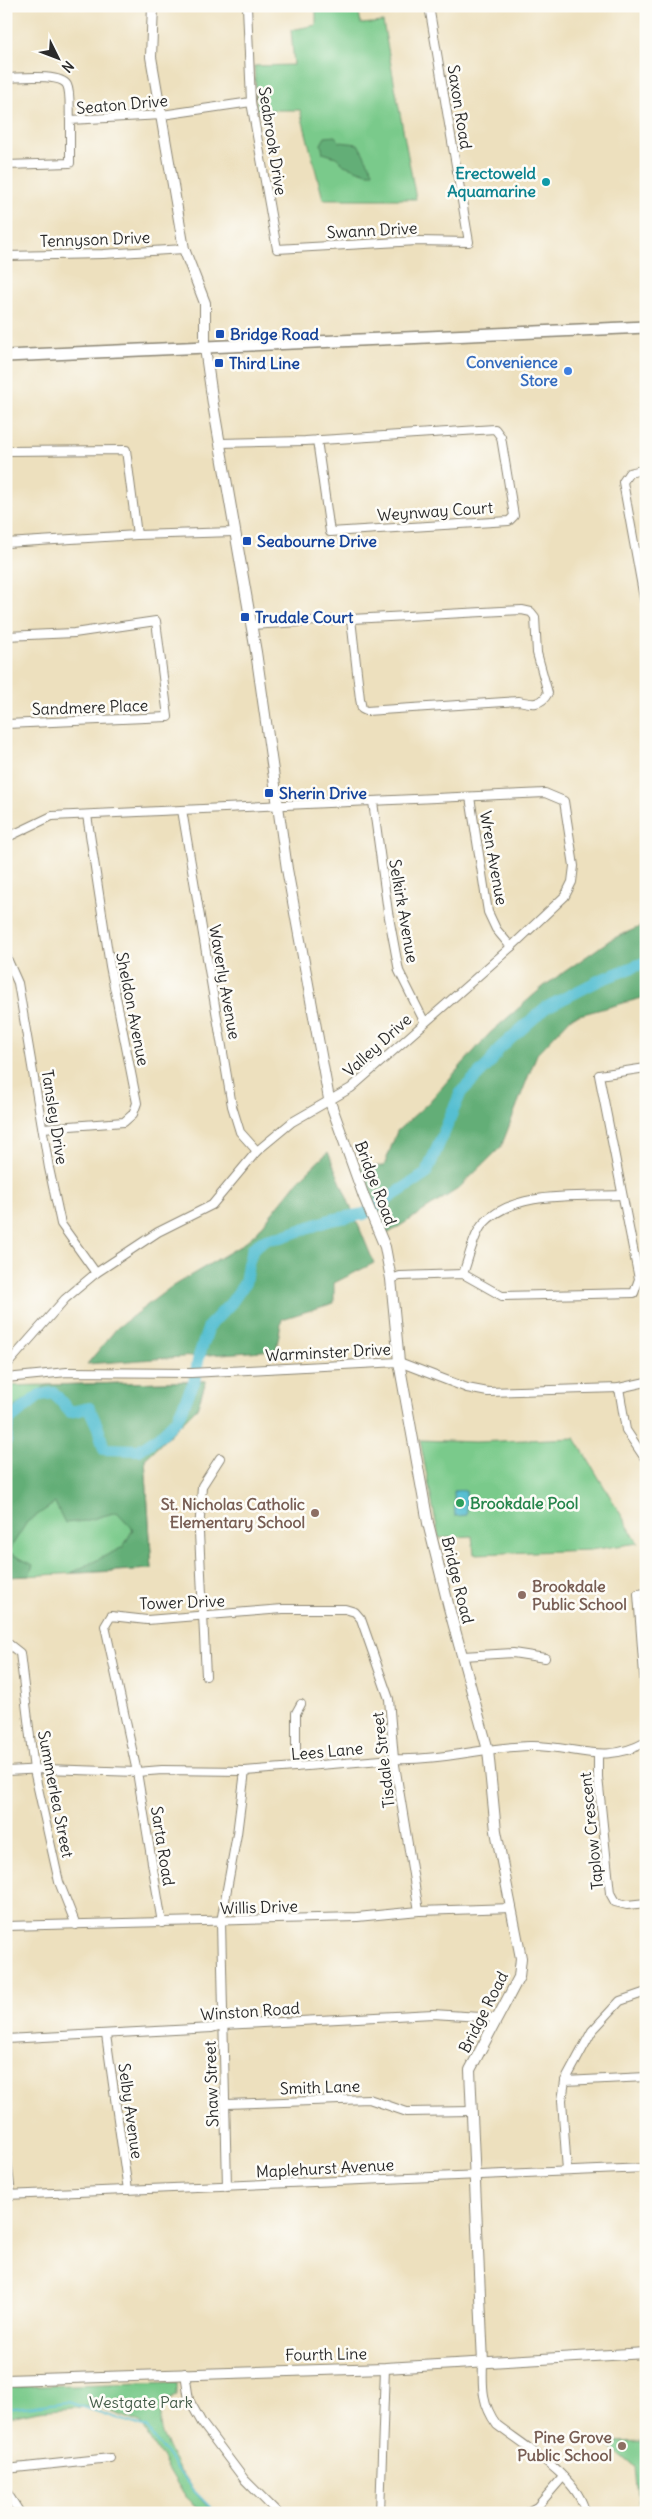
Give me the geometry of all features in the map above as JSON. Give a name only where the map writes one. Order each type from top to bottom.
[{"type":"main road","points":[[6,356],[646,327]]},
{"type":"street","name":"Bridge Road","points":[[153,6],[150,58],[162,115],[184,249],[205,302],[205,348],[234,532],[251,625],[277,806],[329,1099],[364,1197],[385,1247],[391,1279],[399,1362],[428,1523],[488,1750],[496,1831],[521,1958],[520,1977],[496,2018],[470,2070],[482,2363]]},
{"type":"street","name":"Seabrook Drive","points":[[247,6],[250,102],[277,250]]},
{"type":"street","name":"Saxon Road","points":[[429,6],[469,242]]},
{"type":"street","points":[[6,78],[53,77],[61,79],[67,85],[70,120]]},
{"type":"street","name":"Seaton Drive","points":[[6,165],[70,164],[70,120],[162,115],[250,102]]},
{"type":"street","name":"Swann Drive","points":[[277,250],[417,241],[469,242]]},
{"type":"street","name":"Tennyson Drive","points":[[6,256],[103,254],[184,249]]},
{"type":"street","name":"Weynway Court","points":[[220,443],[317,440],[495,429],[501,437],[514,516],[510,521],[330,532],[317,440]]},
{"type":"street","points":[[6,451],[126,450],[137,535]]},
{"type":"street","points":[[646,469],[629,473],[623,482],[646,609]]},
{"type":"street","points":[[6,543],[137,535],[234,532]]},
{"type":"street","points":[[251,625],[351,619],[522,610],[531,612],[535,617],[537,653],[548,693],[542,702],[537,704],[519,701],[366,711],[362,709],[360,699],[351,619]]},
{"type":"street","name":"Sandmere Place","points":[[6,636],[74,633],[156,621],[168,717],[6,724]]},
{"type":"street","name":"Valley Drive","points":[[96,1273],[158,1232],[212,1204],[256,1151],[292,1122],[351,1088],[424,1021],[511,947],[565,896],[572,882],[574,866],[564,802],[545,793],[470,797]]},
{"type":"street","points":[[6,838],[52,816],[470,797]]},
{"type":"street","name":"Wren Avenue","points":[[470,797],[488,912],[496,928],[511,947]]},
{"type":"street","name":"Selkirk Avenue","points":[[374,802],[388,912],[400,970],[424,1021]]},
{"type":"street","name":"Waverly Avenue","points":[[182,810],[232,1106],[240,1132],[256,1151]]},
{"type":"street","name":"Sheldon Avenue","points":[[43,1128],[124,1122],[133,1114],[137,1102],[110,966],[87,815]]},
{"type":"street","name":"Tansley Drive","points":[[6,956],[18,983],[61,1224],[96,1273]]},
{"type":"street","points":[[391,1279],[400,1276],[463,1274],[502,1296],[634,1293],[639,1279],[599,1076],[646,1068]]},
{"type":"street","points":[[463,1274],[481,1225],[500,1210],[525,1200],[621,1195]]},
{"type":"street","points":[[6,1366],[65,1299],[96,1273]]},
{"type":"street","name":"Warminster Drive","points":[[6,1378],[67,1372],[191,1373],[399,1362],[467,1388],[488,1392],[619,1388],[646,1382]]},
{"type":"street","points":[[619,1388],[626,1430],[646,1460]]},
{"type":"street","points":[[206,1676],[199,1533],[202,1486],[220,1458]]},
{"type":"street","points":[[646,1593],[638,1594],[646,1702]]},
{"type":"street","name":"Tower Drive","points":[[137,1772],[105,1626],[111,1616],[147,1620],[203,1617],[283,1609],[345,1609],[355,1612]]},
{"type":"street","name":"Tisdale Street","points":[[355,1612],[360,1619],[389,1699],[394,1759],[419,1911]]},
{"type":"street","name":"Summerlea Street","points":[[6,1642],[20,1653],[34,1770],[57,1872],[76,1925]]},
{"type":"street","points":[[463,1656],[513,1653],[545,1658]]},
{"type":"street","points":[[296,1767],[296,1713],[300,1704]]},
{"type":"street","name":"Lees Lane","points":[[6,1771],[137,1772],[162,1770],[245,1772],[394,1759],[414,1760],[532,1746],[598,1755],[632,1750],[646,1742]]},
{"type":"street","name":"Taplow Crescent","points":[[598,1755],[598,1777],[610,1893],[615,1902],[627,1905],[646,1903]]},
{"type":"street","name":"Sarta Road","points":[[137,1772],[162,1923]]},
{"type":"street","name":"Shaw Street","points":[[227,2187],[221,1922],[237,1834],[245,1772]]},
{"type":"street","name":"Willis Drive","points":[[6,1926],[357,1918],[419,1911],[512,1908]]},
{"type":"street","points":[[567,2171],[562,2100],[565,2081],[592,2031],[620,2001],[646,1992]]},
{"type":"street","name":"Winston Road","points":[[6,2039],[106,2035],[212,2028],[223,2025],[433,2014],[496,2018]]},
{"type":"street","name":"Selby Avenue","points":[[106,2035],[128,2190]]},
{"type":"street","points":[[565,2081],[646,2076]]},
{"type":"street","name":"Smith Lane","points":[[226,2104],[369,2099],[407,2112],[472,2111]]},
{"type":"street","points":[[6,2150],[9,2195]]},
{"type":"street","name":"Maplehurst Avenue","points":[[9,2195],[646,2168]]},
{"type":"street","name":"Fourth Line","points":[[6,2380],[385,2368],[646,2353]]},
{"type":"street","points":[[482,2363],[482,2398],[488,2413],[497,2425],[576,2489],[585,2513]]},
{"type":"street","points":[[380,2513],[385,2368]]},
{"type":"street","points":[[185,2373],[189,2400],[202,2423],[244,2479],[278,2513]]},
{"type":"street","points":[[6,2469],[110,2458]]},
{"type":"street","points":[[526,2513],[536,2507],[563,2477]]},
{"type":"street","points":[[6,2491],[20,2513]]},
{"type":"green space","points":[[316,6],[358,6],[361,24],[383,22],[416,199],[323,199],[300,110],[257,110],[254,66],[294,65],[291,30],[316,25]]},
{"type":"green space","points":[[335,136],[340,142],[358,144],[373,171],[372,173],[344,165],[336,157],[323,153],[321,144],[325,137]]},
{"type":"green space","points":[[646,924],[646,997],[572,1017],[537,1054],[501,1147],[458,1189],[384,1236],[359,1167],[384,1166],[397,1131],[428,1103],[490,1033],[544,986],[610,940]]},
{"type":"green space","points":[[328,1152],[374,1263],[334,1283],[334,1303],[282,1319],[276,1350],[87,1364],[117,1328],[171,1287],[240,1246],[256,1233],[299,1180]]},
{"type":"green space","points":[[206,1381],[197,1408],[145,1459],[152,1569],[6,1577],[6,1386]]},
{"type":"green space","points":[[206,1381],[197,1408],[145,1459],[152,1569],[71,1573],[123,1547],[133,1529],[117,1512],[85,1521],[65,1523],[55,1503],[27,1522],[8,1552],[33,1565],[29,1576],[6,1577],[6,1413],[47,1385]]},
{"type":"green space","points":[[575,1438],[638,1543],[590,1550],[474,1554],[472,1536],[439,1538],[420,1440],[475,1442]]},
{"type":"green space","name":"Westgate Park","points":[[177,2382],[177,2395],[161,2406],[161,2430],[171,2454],[191,2487],[215,2513],[204,2513],[184,2495],[141,2423],[96,2406],[38,2411],[6,2418],[6,2387]]},
{"type":"green space","points":[[646,2441],[646,2504],[639,2504],[635,2468],[609,2446],[613,2442]]},
{"type":"water","name":"Brookdale Pool","points":[[466,1490],[467,1515],[455,1516],[454,1491]]},
{"type":"waterway","points":[[6,1441],[8,1421],[40,1395],[54,1393],[70,1412],[89,1408],[98,1428],[104,1449],[139,1450],[160,1436],[177,1419],[194,1382],[199,1356],[209,1326],[231,1303],[245,1283],[253,1248],[266,1239],[281,1237],[330,1220],[364,1214],[426,1174],[461,1092],[490,1063],[499,1049],[545,1008],[600,980],[646,962]]},
{"type":"waterway","points":[[6,2409],[68,2402],[147,2428],[192,2489],[216,2513]]},
{"type":"place","name":"Erectoweld Aquamarine","points":[[546,182]]},
{"type":"place","name":"Bridge Road","points":[[220,334]]},
{"type":"place","name":"Third Line","points":[[219,363]]},
{"type":"place","name":"Convenience Store","points":[[568,371]]},
{"type":"place","name":"Seabourne Drive","points":[[247,541]]},
{"type":"place","name":"Trudale Court","points":[[245,617]]},
{"type":"place","name":"Sherin Drive","points":[[269,793]]},
{"type":"place","name":"Brookdale Pool","points":[[460,1503]]},
{"type":"place","name":"St. Nicholas Catholic Elementary School","points":[[315,1513]]},
{"type":"place","name":"Brookdale Public School","points":[[522,1595]]},
{"type":"place","name":"Pine Grove Public School","points":[[622,2446]]}]
